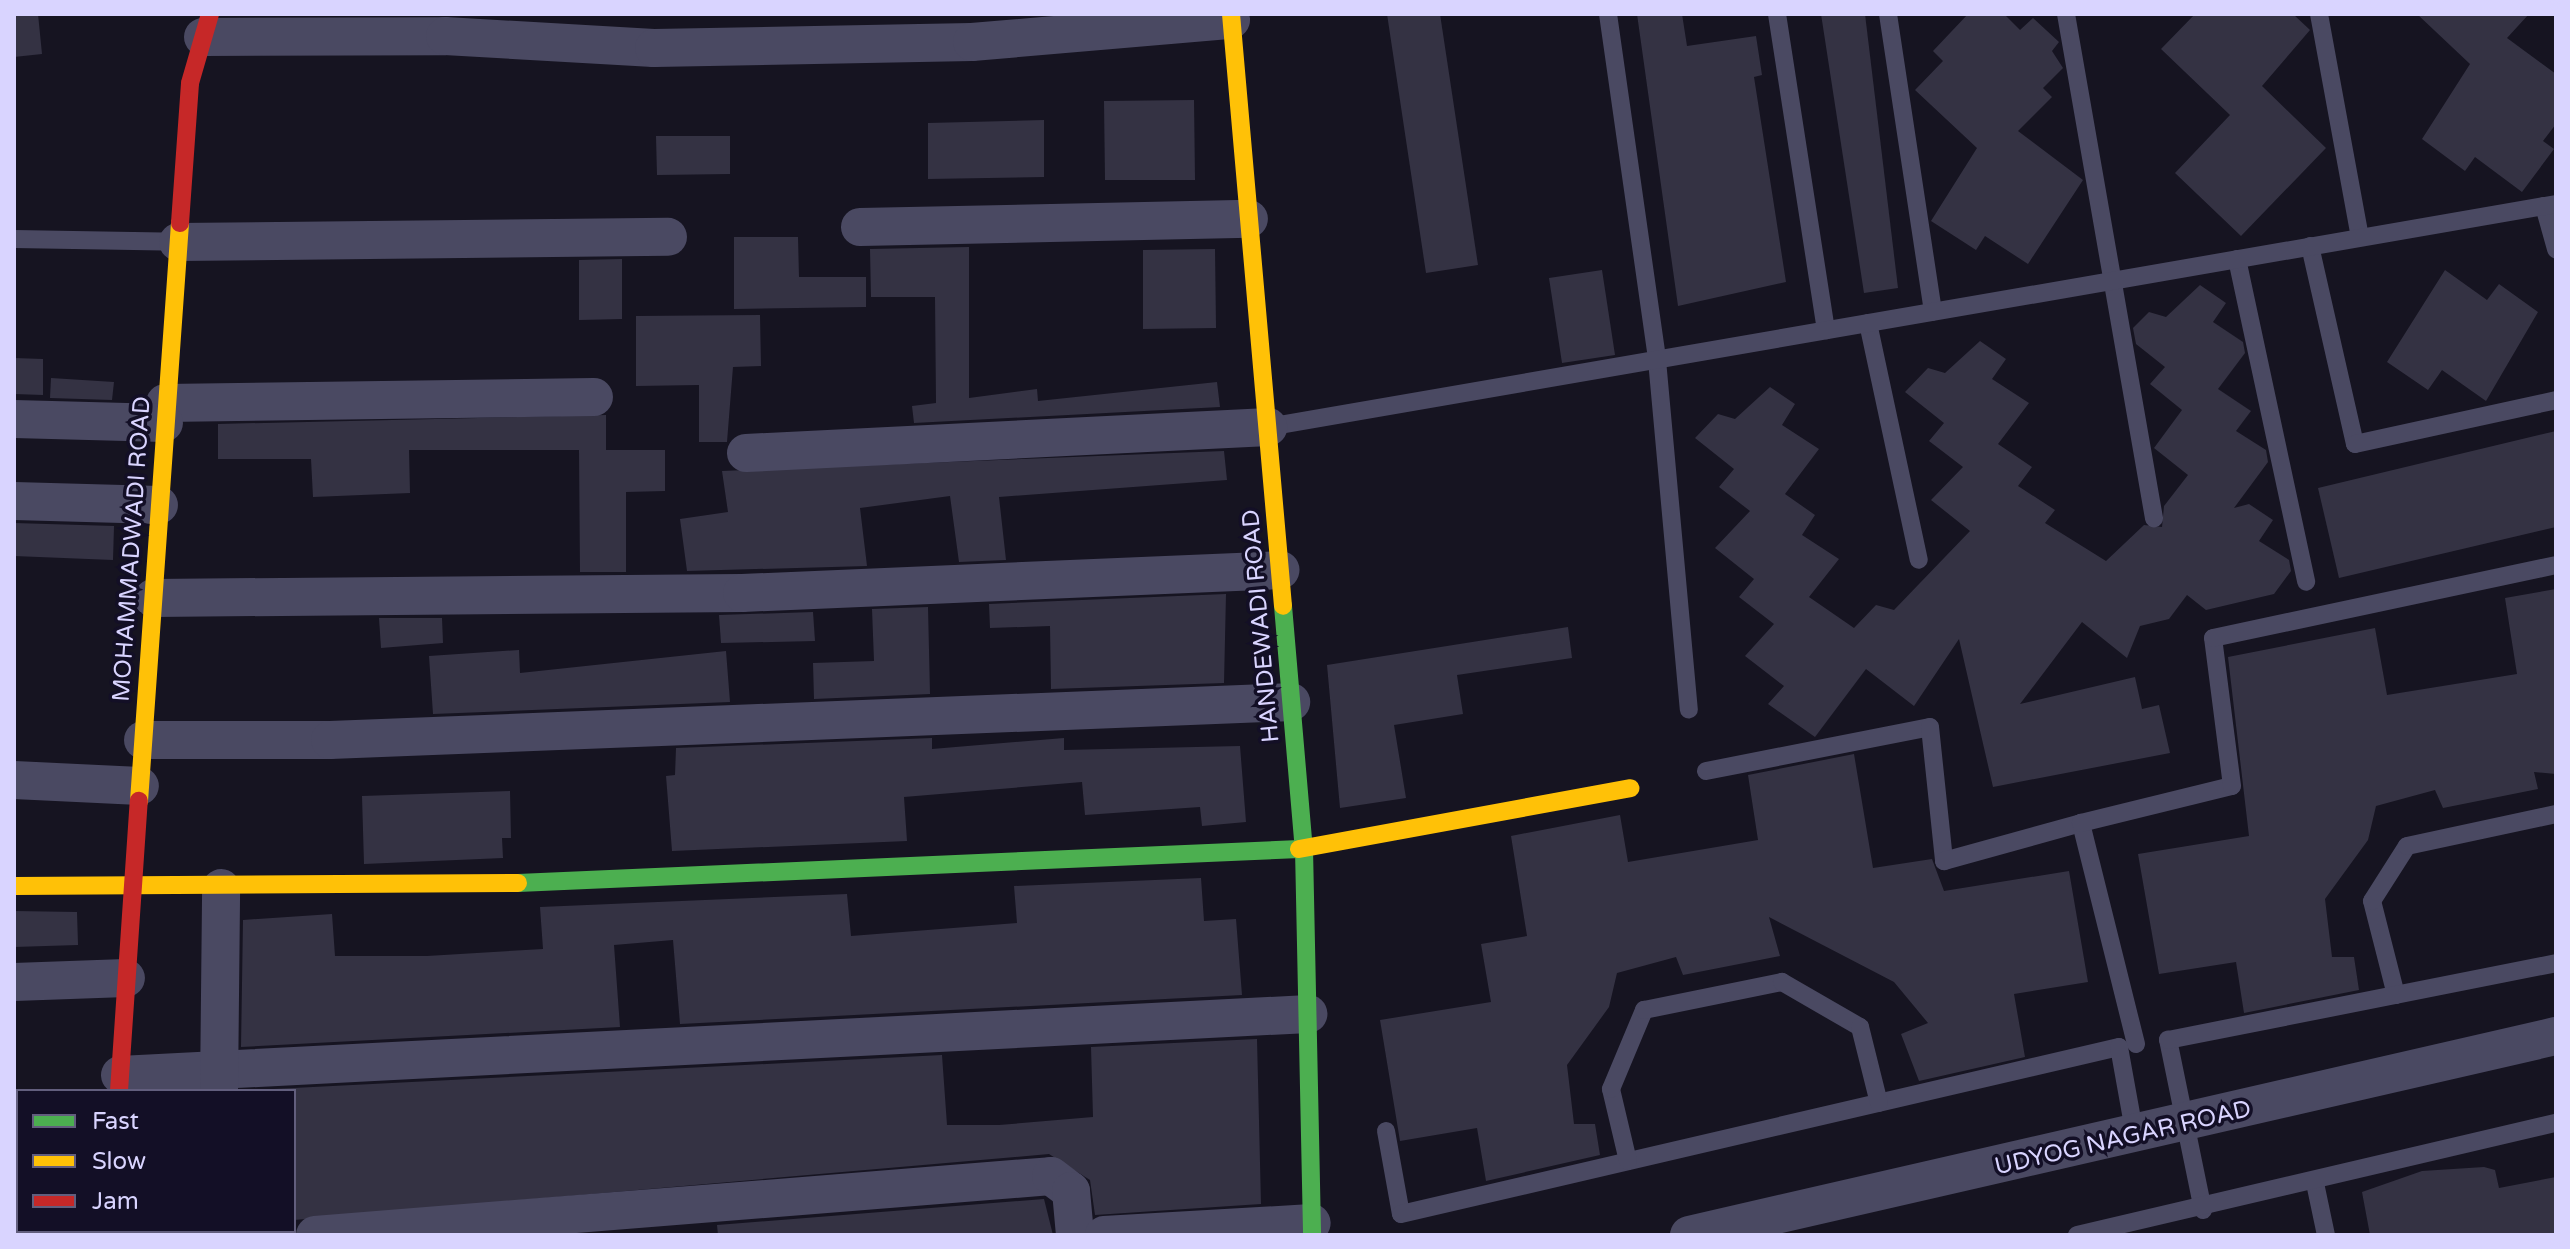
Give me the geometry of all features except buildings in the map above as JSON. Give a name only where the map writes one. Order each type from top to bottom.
[{"type":"main road","name":"HANDEWADI ROAD","points":[[1231,17],[1304,849],[1312,1229]]},
{"type":"main road","name":"MOHAMMADWADI ROAD","points":[[119,1083],[190,83],[207,26]]},
{"type":"main road","points":[[14,886],[368,889],[1304,849],[1630,788]]},
{"type":"street","points":[[207,26],[670,48],[972,42],[1231,17]]},
{"type":"street","points":[[860,227],[1249,219]]},
{"type":"street","points":[[178,242],[668,237]]},
{"type":"street","points":[[14,419],[594,397]]},
{"type":"street","points":[[746,453],[1268,427]]},
{"type":"street","points":[[14,501],[159,505]]},
{"type":"street","points":[[153,598],[742,593],[1281,570]]},
{"type":"street","points":[[143,740],[362,739],[1291,702]]},
{"type":"street","points":[[14,780],[140,786]]},
{"type":"street","points":[[219,1082],[221,888]]},
{"type":"street","points":[[14,982],[126,978]]},
{"type":"street","points":[[119,1083],[219,1082],[1308,1014]]},
{"type":"street","name":"UDYOG NAGAR ROAD","points":[[1689,1235],[2185,1126],[2556,1036]]},
{"type":"street","points":[[315,1235],[1051,1176],[1071,1191],[1075,1235]]},
{"type":"street","points":[[1104,1235],[1312,1229]]},
{"type":"lane","points":[[1608,14],[1657,360],[1689,710]]},
{"type":"lane","points":[[1777,14],[1826,330]]},
{"type":"lane","points":[[1888,14],[1933,312]]},
{"type":"lane","points":[[2066,14],[2109,281],[2154,518]]},
{"type":"lane","points":[[2319,14],[2360,237]]},
{"type":"lane","points":[[1268,427],[2550,205],[2556,249]]},
{"type":"lane","points":[[14,239],[178,242]]},
{"type":"lane","points":[[2310,246],[2355,444],[2556,400]]},
{"type":"lane","points":[[2237,259],[2306,582]]},
{"type":"lane","points":[[1868,323],[1919,560]]},
{"type":"lane","points":[[1706,771],[1930,727],[1944,861],[2232,786],[2213,638],[2556,565]]},
{"type":"lane","points":[[2396,995],[2372,901],[2407,846],[2556,814]]},
{"type":"lane","points":[[2081,823],[2127,1045],[2135,1136]]},
{"type":"lane","points":[[1386,1131],[1401,1214],[2127,1045],[2168,1040],[2556,963]]},
{"type":"lane","points":[[1628,1161],[1611,1089],[1644,1010],[1782,982],[1860,1027],[1879,1103]]},
{"type":"lane","points":[[2168,1040],[2203,1210]]},
{"type":"lane","points":[[2077,1235],[2135,1229],[2556,1123]]},
{"type":"lane","points":[[2315,1183],[2326,1235]]},
{"type":"traffic: fast","points":[[1283,606],[1304,849],[1312,1235]]},
{"type":"traffic: fast","points":[[518,883],[1299,849]]},
{"type":"traffic: slow","points":[[1231,14],[1283,606]]},
{"type":"traffic: slow","points":[[139,801],[180,223]]},
{"type":"traffic: slow","points":[[1299,849],[1630,788]]},
{"type":"traffic: slow","points":[[14,886],[518,883]]},
{"type":"traffic: jam","points":[[180,223],[190,83],[210,14]]},
{"type":"traffic: jam","points":[[119,1089],[139,801]]}]
